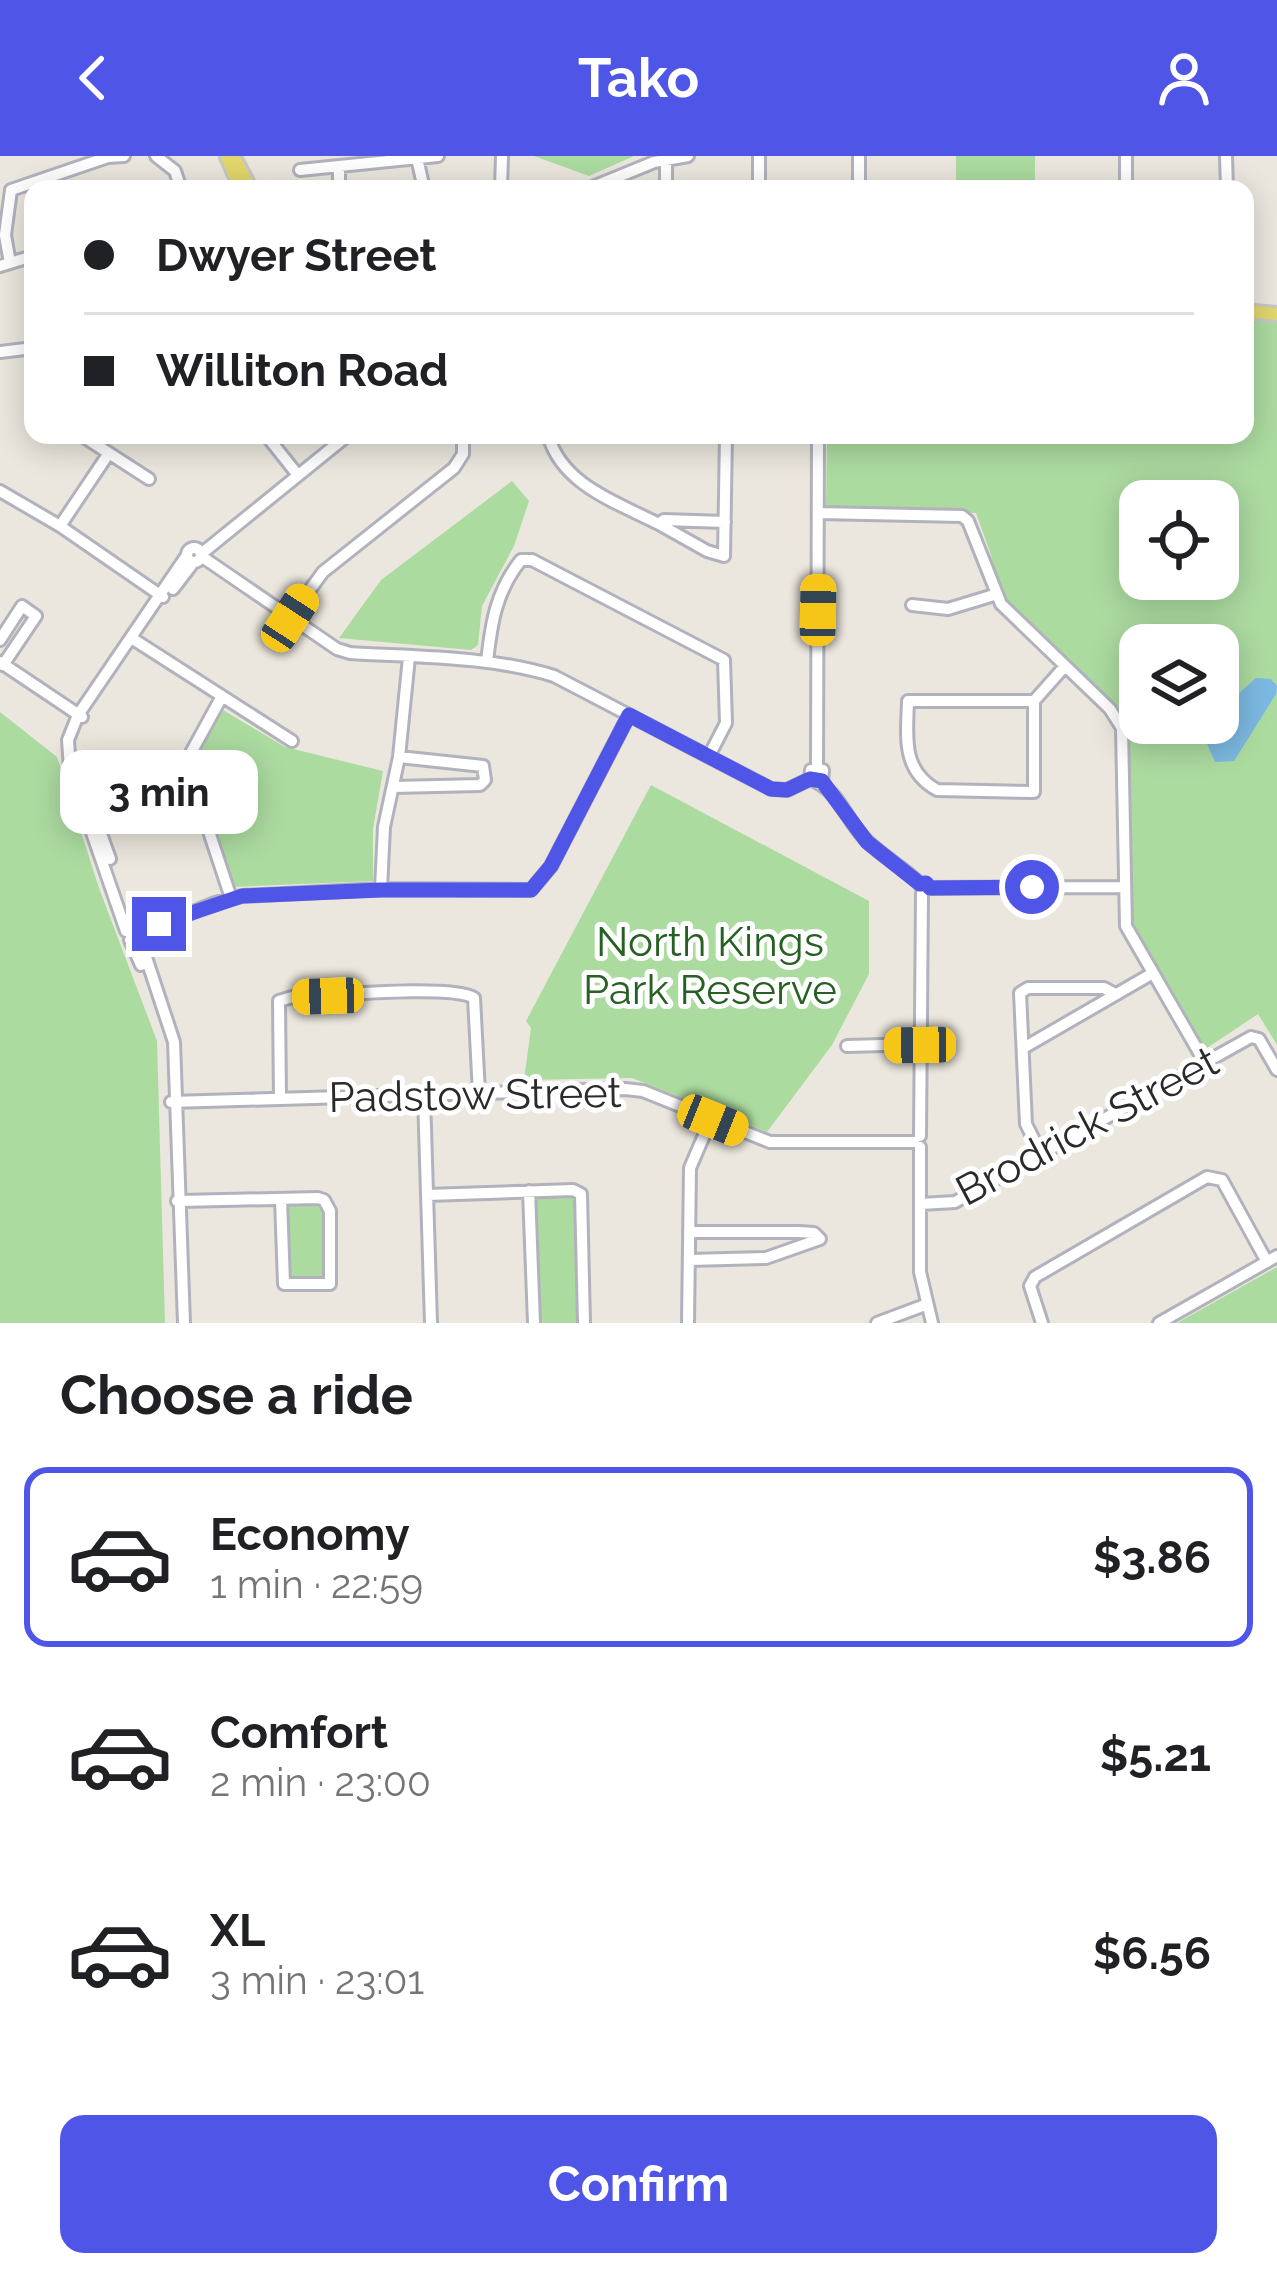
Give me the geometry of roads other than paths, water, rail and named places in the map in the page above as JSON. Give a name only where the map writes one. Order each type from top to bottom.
[{"type":"street","points":[[40,180],[124,156]]},
{"type":"street","points":[[156,156],[176,171],[178,180]]},
{"type":"street","points":[[300,170],[438,156]]},
{"type":"street","points":[[612,180],[688,156]]},
{"type":"street","points":[[748,156],[759,156]]},
{"type":"street","points":[[666,160],[666,180]]},
{"type":"street","points":[[339,168],[339,180]]},
{"type":"street","points":[[5,265],[11,190],[24,186]]},
{"type":"street","points":[[94,444],[149,479]]},
{"type":"street","points":[[273,444],[295,472]]},
{"type":"street","points":[[180,1323],[174,1102],[167,1038],[74,757],[82,717],[195,556],[328,444]]},
{"type":"street","points":[[295,472],[335,444]]},
{"type":"street","points":[[290,618],[323,572],[454,468],[463,444]]},
{"type":"street","points":[[551,444],[572,476],[724,556],[726,444]]},
{"type":"street","points":[[818,444],[816,776],[867,842],[924,888],[1124,887]]},
{"type":"street","points":[[60,526],[109,454]]},
{"type":"street","points":[[0,491],[163,597]]},
{"type":"street","points":[[818,513],[962,516],[968,521],[994,595],[1110,709],[1122,728],[1126,926],[1204,1061]]},
{"type":"street","points":[[658,524],[664,520],[725,522]]},
{"type":"street","points":[[195,556],[337,649],[487,662],[554,676],[771,789],[787,790],[816,776]]},
{"type":"street","points":[[487,662],[493,610],[520,560],[532,560],[724,660],[726,723],[710,756]]},
{"type":"street","points":[[912,604],[948,609],[994,595]]},
{"type":"street","points":[[0,640],[22,606],[36,616],[2,663],[82,717]]},
{"type":"street","points":[[136,640],[292,741]]},
{"type":"street","points":[[381,890],[384,827],[399,758],[409,657]]},
{"type":"street","points":[[1034,701],[908,701],[906,754],[928,785],[941,791],[1034,792],[1034,701],[1065,666]]},
{"type":"street","points":[[221,698],[186,762],[231,898]]},
{"type":"street","points":[[134,933],[231,898],[381,890],[531,890],[551,866],[629,715]]},
{"type":"street","points":[[393,787],[480,785],[485,780],[483,766],[399,758]]},
{"type":"street","points":[[924,888],[920,1272],[932,1323]]},
{"type":"street","points":[[1025,1047],[1153,973]]},
{"type":"street","points":[[1041,1154],[1025,1124],[1023,990],[1104,988],[1115,994]]},
{"type":"street","points":[[280,1100],[276,1010],[279,1001],[292,997],[459,992],[474,998],[479,1093]]},
{"type":"street","name":"Brodrick Street","points":[[921,1204],[955,1202],[1251,1037],[1259,1039],[1277,1070]]},
{"type":"street","points":[[847,1046],[920,1045]]},
{"type":"street","name":"Padstow Street","points":[[174,1102],[626,1089],[643,1091],[770,1142],[918,1142]]},
{"type":"street","points":[[424,1096],[431,1323]]},
{"type":"street","points":[[688,1323],[690,1168],[711,1119]]},
{"type":"street","points":[[1042,1323],[1030,1286],[1035,1276],[1219,1173],[1272,1259],[1159,1323]]},
{"type":"street","points":[[427,1195],[585,1190],[584,1323]]},
{"type":"street","points":[[530,1191],[533,1323]]},
{"type":"street","points":[[177,1201],[318,1198],[328,1203],[330,1284],[284,1284],[281,1199]]},
{"type":"street","points":[[689,1232],[814,1232],[820,1239],[766,1258],[689,1260]]},
{"type":"street","points":[[877,1323],[926,1305]]},
{"type":"water","points":[[1256,678],[1271,679],[1277,686],[1234,761],[1215,762],[1207,744],[1239,744],[1239,693]]},
{"type":"park label","name":"North Kings Park Reserve","points":[[710,965]]}]
